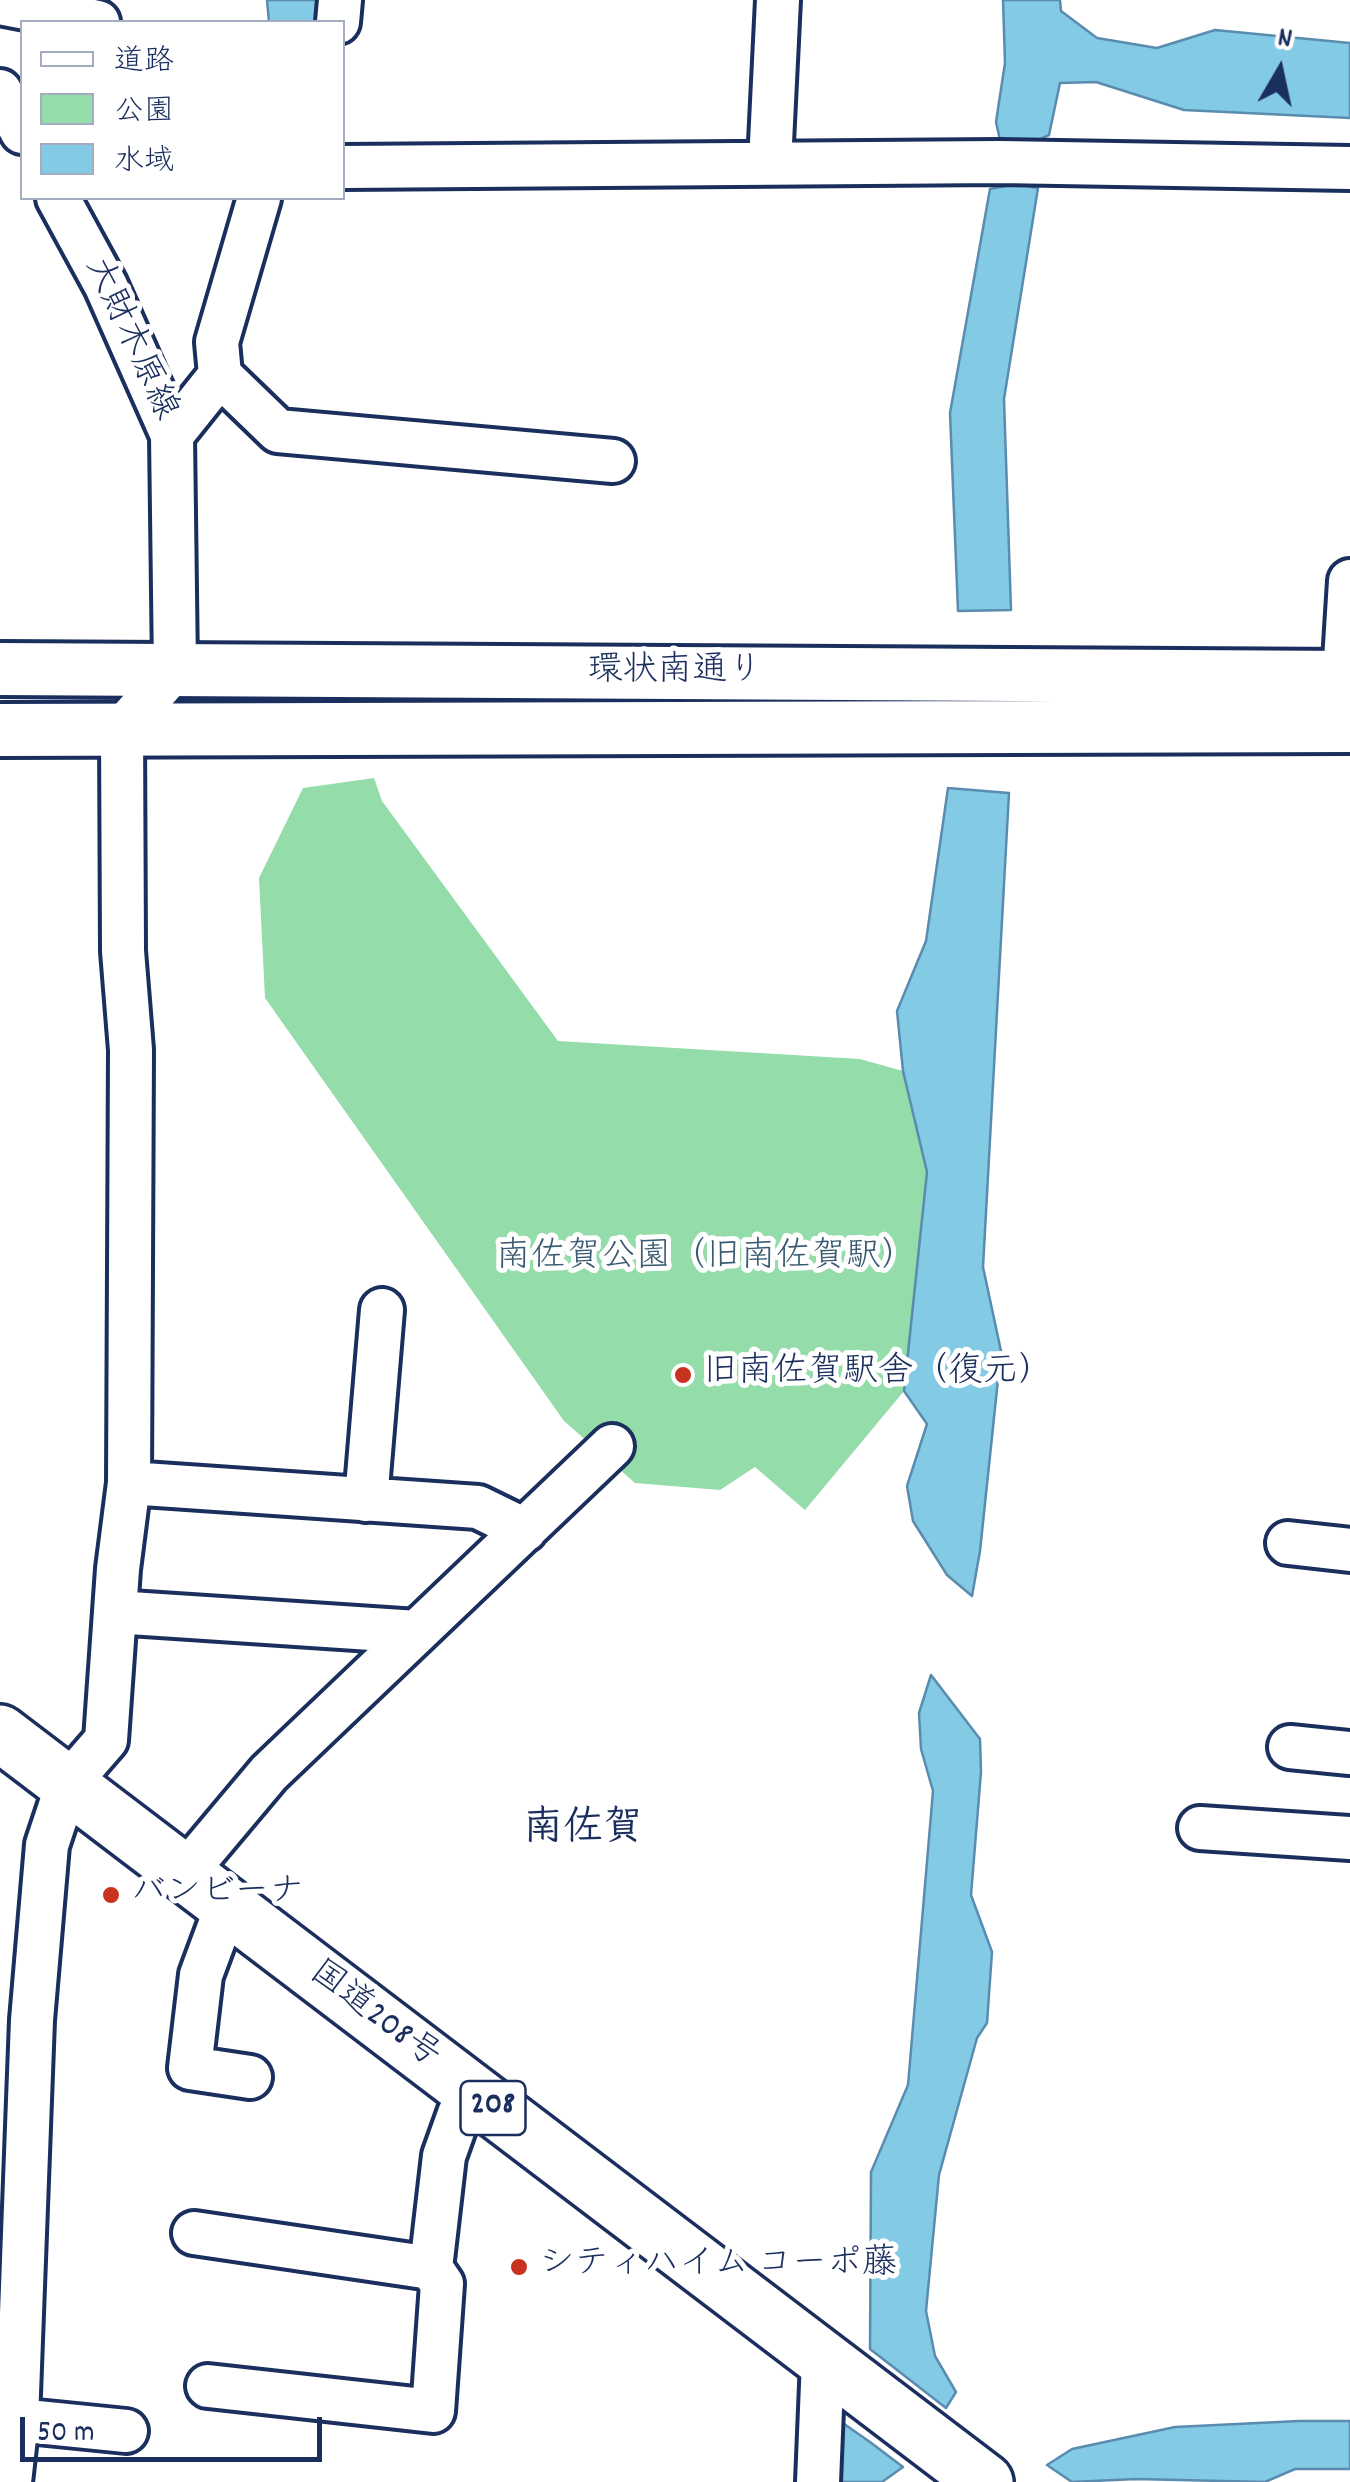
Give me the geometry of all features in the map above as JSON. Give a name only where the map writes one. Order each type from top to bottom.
[{"type":"highway","name":"国道208号","points":[[0,1734],[985,2482]]},
{"type":"main road","name":"環状南通り","points":[[0,669],[175,669],[1348,694]]},
{"type":"main road","name":"環状南通り","points":[[0,730],[1348,694]]},
{"type":"street","points":[[770,163],[778,0]]},
{"type":"street","points":[[0,3],[88,20]]},
{"type":"street","points":[[0,90],[20,128]]},
{"type":"street","points":[[345,167],[1015,162],[1350,168]]},
{"type":"street","name":"大財木原線","points":[[59,200],[106,286],[172,435],[175,669]]},
{"type":"street","points":[[258,200],[217,342],[220,375],[278,431],[613,461]]},
{"type":"street","points":[[172,435],[220,375]]},
{"type":"street","points":[[1348,694],[1350,581]]},
{"type":"street","points":[[10,2482],[18,2420],[32,2020],[48,1845],[67,1785],[106,1740],[129,1483],[130,1050],[123,951],[122,729],[175,669]]},
{"type":"street","points":[[366,1500],[382,1310]]},
{"type":"street","points":[[184,1873],[269,1773],[612,1446]]},
{"type":"street","points":[[129,1483],[478,1507],[525,1530]]},
{"type":"street","points":[[1288,1543],[1350,1550]]},
{"type":"street","points":[[115,1612],[418,1632]]},
{"type":"street","points":[[1290,1747],[1350,1753]]},
{"type":"street","points":[[1200,1828],[1350,1838]]},
{"type":"street","points":[[227,1905],[202,1975],[190,2068],[250,2077]]},
{"type":"street","points":[[208,2386],[433,2411],[442,2284],[431,2268],[444,2156],[458,2114],[471,2091]]},
{"type":"street","points":[[194,2233],[431,2268]]},
{"type":"street","points":[[818,2482],[823,2360]]},
{"type":"street","points":[[18,2420],[126,2431]]},
{"type":"green space","name":"南佐賀公園（旧南佐賀駅）","points":[[374,778],[382,801],[558,1041],[860,1059],[903,1071],[927,1172],[904,1391],[805,1510],[755,1467],[720,1490],[635,1483],[564,1421],[265,998],[259,878],[303,788]]},
{"type":"water","points":[[267,0],[325,0],[321,20],[269,20]]},
{"type":"water","points":[[1003,0],[1060,0],[1061,11],[1097,38],[1157,48],[1215,30],[1350,43],[1350,118],[1184,110],[1096,82],[1060,83],[1049,135],[1032,143],[1000,140],[996,122],[1005,63]]},
{"type":"water","points":[[1015,184],[1038,188],[1004,399],[1011,610],[958,611],[950,413],[990,189]]},
{"type":"water","points":[[948,788],[1009,793],[983,1267],[1001,1351],[972,1596],[947,1575],[913,1521],[907,1486],[927,1424],[904,1391],[927,1172],[903,1071],[897,1011],[926,941]]},
{"type":"water","points":[[931,1675],[980,1739],[971,1895],[992,1952],[987,2023],[977,2038],[939,2175],[926,2311],[935,2356],[956,2392],[946,2408],[870,2349],[871,2172],[908,2085],[933,1791],[921,1749],[919,1713]]},
{"type":"water","points":[[837,2419],[903,2467],[882,2482],[836,2482]]},
{"type":"water","points":[[1350,2421],[1350,2469],[1295,2469],[1265,2482],[1072,2482],[1047,2465],[1072,2449],[1175,2427]]},
{"type":"place","name":"旧南佐賀駅舎（復元）","points":[[683,1375]]},
{"type":"place","name":"バンビーナ","points":[[111,1895]]},
{"type":"place","name":"シティハイム コーポ藤","points":[[519,2267]]},
{"type":"district","name":"南佐賀","points":[[583,1833]]}]
